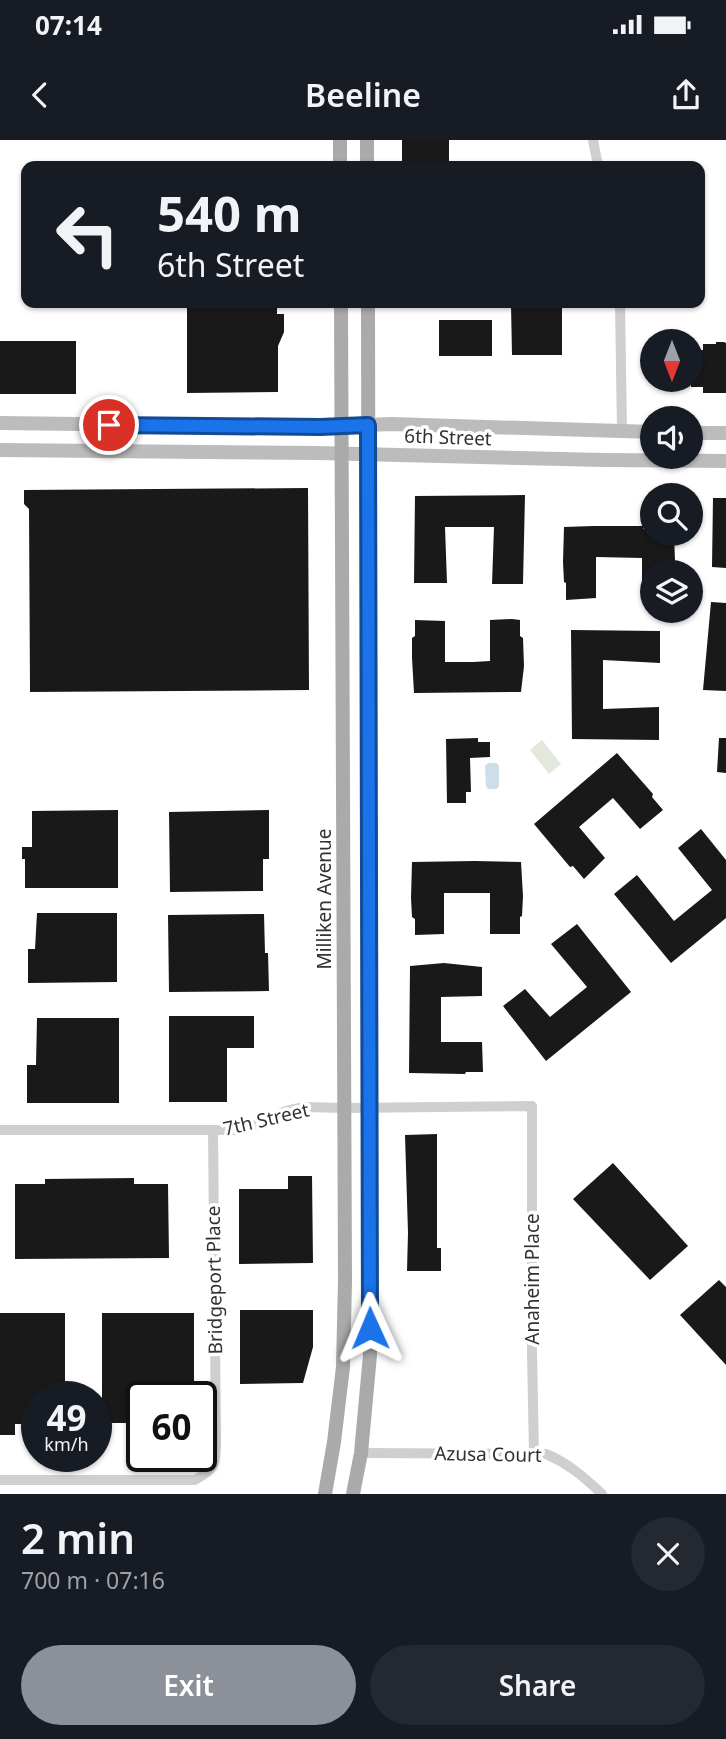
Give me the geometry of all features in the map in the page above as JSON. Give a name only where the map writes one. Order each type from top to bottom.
[{"type":"main road","points":[[340,140],[340,161]]},
{"type":"main road","points":[[367,140],[367,161]]},
{"type":"main road","name":"Milliken Avenue","points":[[324,1494],[334,1442],[343,1367],[345,1281],[341,308]]},
{"type":"main road","points":[[353,1494],[370,1355],[368,308]]},
{"type":"main road","name":"6th Street","points":[[0,423],[320,427],[391,424],[640,432]]},
{"type":"main road","points":[[703,433],[726,433]]},
{"type":"main road","name":"6th Street","points":[[0,450],[342,453],[726,461]]},
{"type":"street","points":[[593,140],[597,161]]},
{"type":"street","points":[[620,308],[622,431]]},
{"type":"street","name":"7th Street","points":[[0,1130],[234,1130],[253,1126],[286,1111],[304,1107],[532,1106]]},
{"type":"street","name":"Anaheim Place","points":[[532,1106],[534,1453]]},
{"type":"street","name":"Bridgeport Place","points":[[0,1480],[195,1480],[210,1471],[216,1458],[213,1130]]},
{"type":"street","name":"Azusa Court","points":[[360,1453],[546,1454],[582,1475],[602,1494]]},
{"type":"shaded area","points":[[542,740],[561,764],[549,774],[530,750]]},
{"type":"shaded area","points":[[488,763],[497,763],[499,766],[497,789],[488,789],[486,786],[485,766]]},
{"type":"building","points":[[402,140],[449,140],[449,161],[402,161]]},
{"type":"building","points":[[187,308],[277,308],[277,314],[284,314],[284,332],[278,346],[278,392],[187,393]]},
{"type":"building","points":[[511,308],[562,308],[562,355],[512,355]]},
{"type":"building","points":[[439,320],[492,320],[492,356],[439,356]]},
{"type":"building","points":[[0,341],[76,341],[76,394],[0,394]]},
{"type":"building","points":[[726,343],[726,393],[703,393],[704,344]]},
{"type":"building","points":[[308,488],[309,690],[30,692],[29,509],[24,504],[24,490]]},
{"type":"building","points":[[525,495],[523,584],[492,584],[494,527],[445,527],[447,583],[414,583],[415,496]]},
{"type":"building","points":[[713,498],[726,498],[726,568],[712,567]]},
{"type":"building","points":[[640,526],[640,546],[674,546],[675,560],[596,557],[596,598],[566,600],[564,527]]},
{"type":"building","points":[[711,602],[726,603],[726,691],[703,690]]},
{"type":"building","points":[[415,620],[445,621],[445,662],[473,662],[490,661],[490,620],[520,620],[520,636],[523,638],[521,692],[414,693],[412,638],[415,636]]},
{"type":"building","points":[[571,630],[660,631],[660,663],[603,660],[603,709],[659,707],[659,740],[572,739]]},
{"type":"building","points":[[478,738],[478,742],[490,742],[490,757],[470,758],[471,792],[466,792],[466,803],[447,803],[446,739]]},
{"type":"building","points":[[719,738],[726,738],[726,773],[717,772]]},
{"type":"building","points":[[617,753],[653,794],[652,797],[663,810],[640,829],[613,798],[579,827],[605,858],[584,879],[573,866],[570,867],[534,824]]},
{"type":"building","points":[[118,810],[118,888],[25,888],[25,859],[22,859],[22,847],[32,847],[32,811]]},
{"type":"building","points":[[269,810],[269,859],[263,859],[263,891],[170,892],[169,812]]},
{"type":"building","points":[[701,829],[726,860],[726,918],[671,963],[614,894],[637,875],[674,921],[712,890],[678,848]]},
{"type":"building","points":[[412,862],[521,862],[523,896],[520,934],[490,934],[490,893],[444,893],[444,934],[415,935],[411,898]]},
{"type":"building","points":[[37,913],[117,913],[117,982],[28,983],[28,949],[35,949]]},
{"type":"building","points":[[264,914],[269,991],[169,992],[168,915]]},
{"type":"building","points":[[577,924],[631,992],[546,1061],[503,1006],[525,989],[550,1017],[587,987],[551,944]]},
{"type":"building","points":[[444,963],[482,967],[482,996],[441,997],[441,1042],[482,1042],[483,1072],[409,1073],[410,966]]},
{"type":"building","points":[[169,1016],[254,1016],[254,1048],[227,1048],[227,1102],[169,1102]]},
{"type":"building","points":[[37,1018],[119,1018],[119,1103],[27,1103],[27,1065],[36,1065]]},
{"type":"building","points":[[437,1134],[437,1248],[441,1248],[441,1271],[407,1271],[405,1135]]},
{"type":"building","points":[[613,1163],[688,1246],[650,1280],[573,1199]]},
{"type":"building","points":[[288,1176],[312,1176],[313,1263],[239,1264],[239,1189],[288,1189]]},
{"type":"building","points":[[134,1178],[134,1184],[168,1184],[169,1258],[15,1259],[15,1184],[45,1184],[45,1179]]},
{"type":"building","points":[[719,1280],[726,1287],[726,1365],[680,1315]]},
{"type":"building","points":[[240,1310],[313,1310],[313,1347],[303,1383],[240,1384]]},
{"type":"building","points":[[0,1313],[65,1313],[65,1381],[21,1381],[21,1424],[15,1424],[15,1435],[0,1435]]},
{"type":"building","points":[[102,1313],[194,1313],[194,1381],[126,1381],[126,1423],[112,1423],[112,1381],[102,1381]]},
{"type":"route","points":[[109,425],[368,425],[370,1328]]}]
